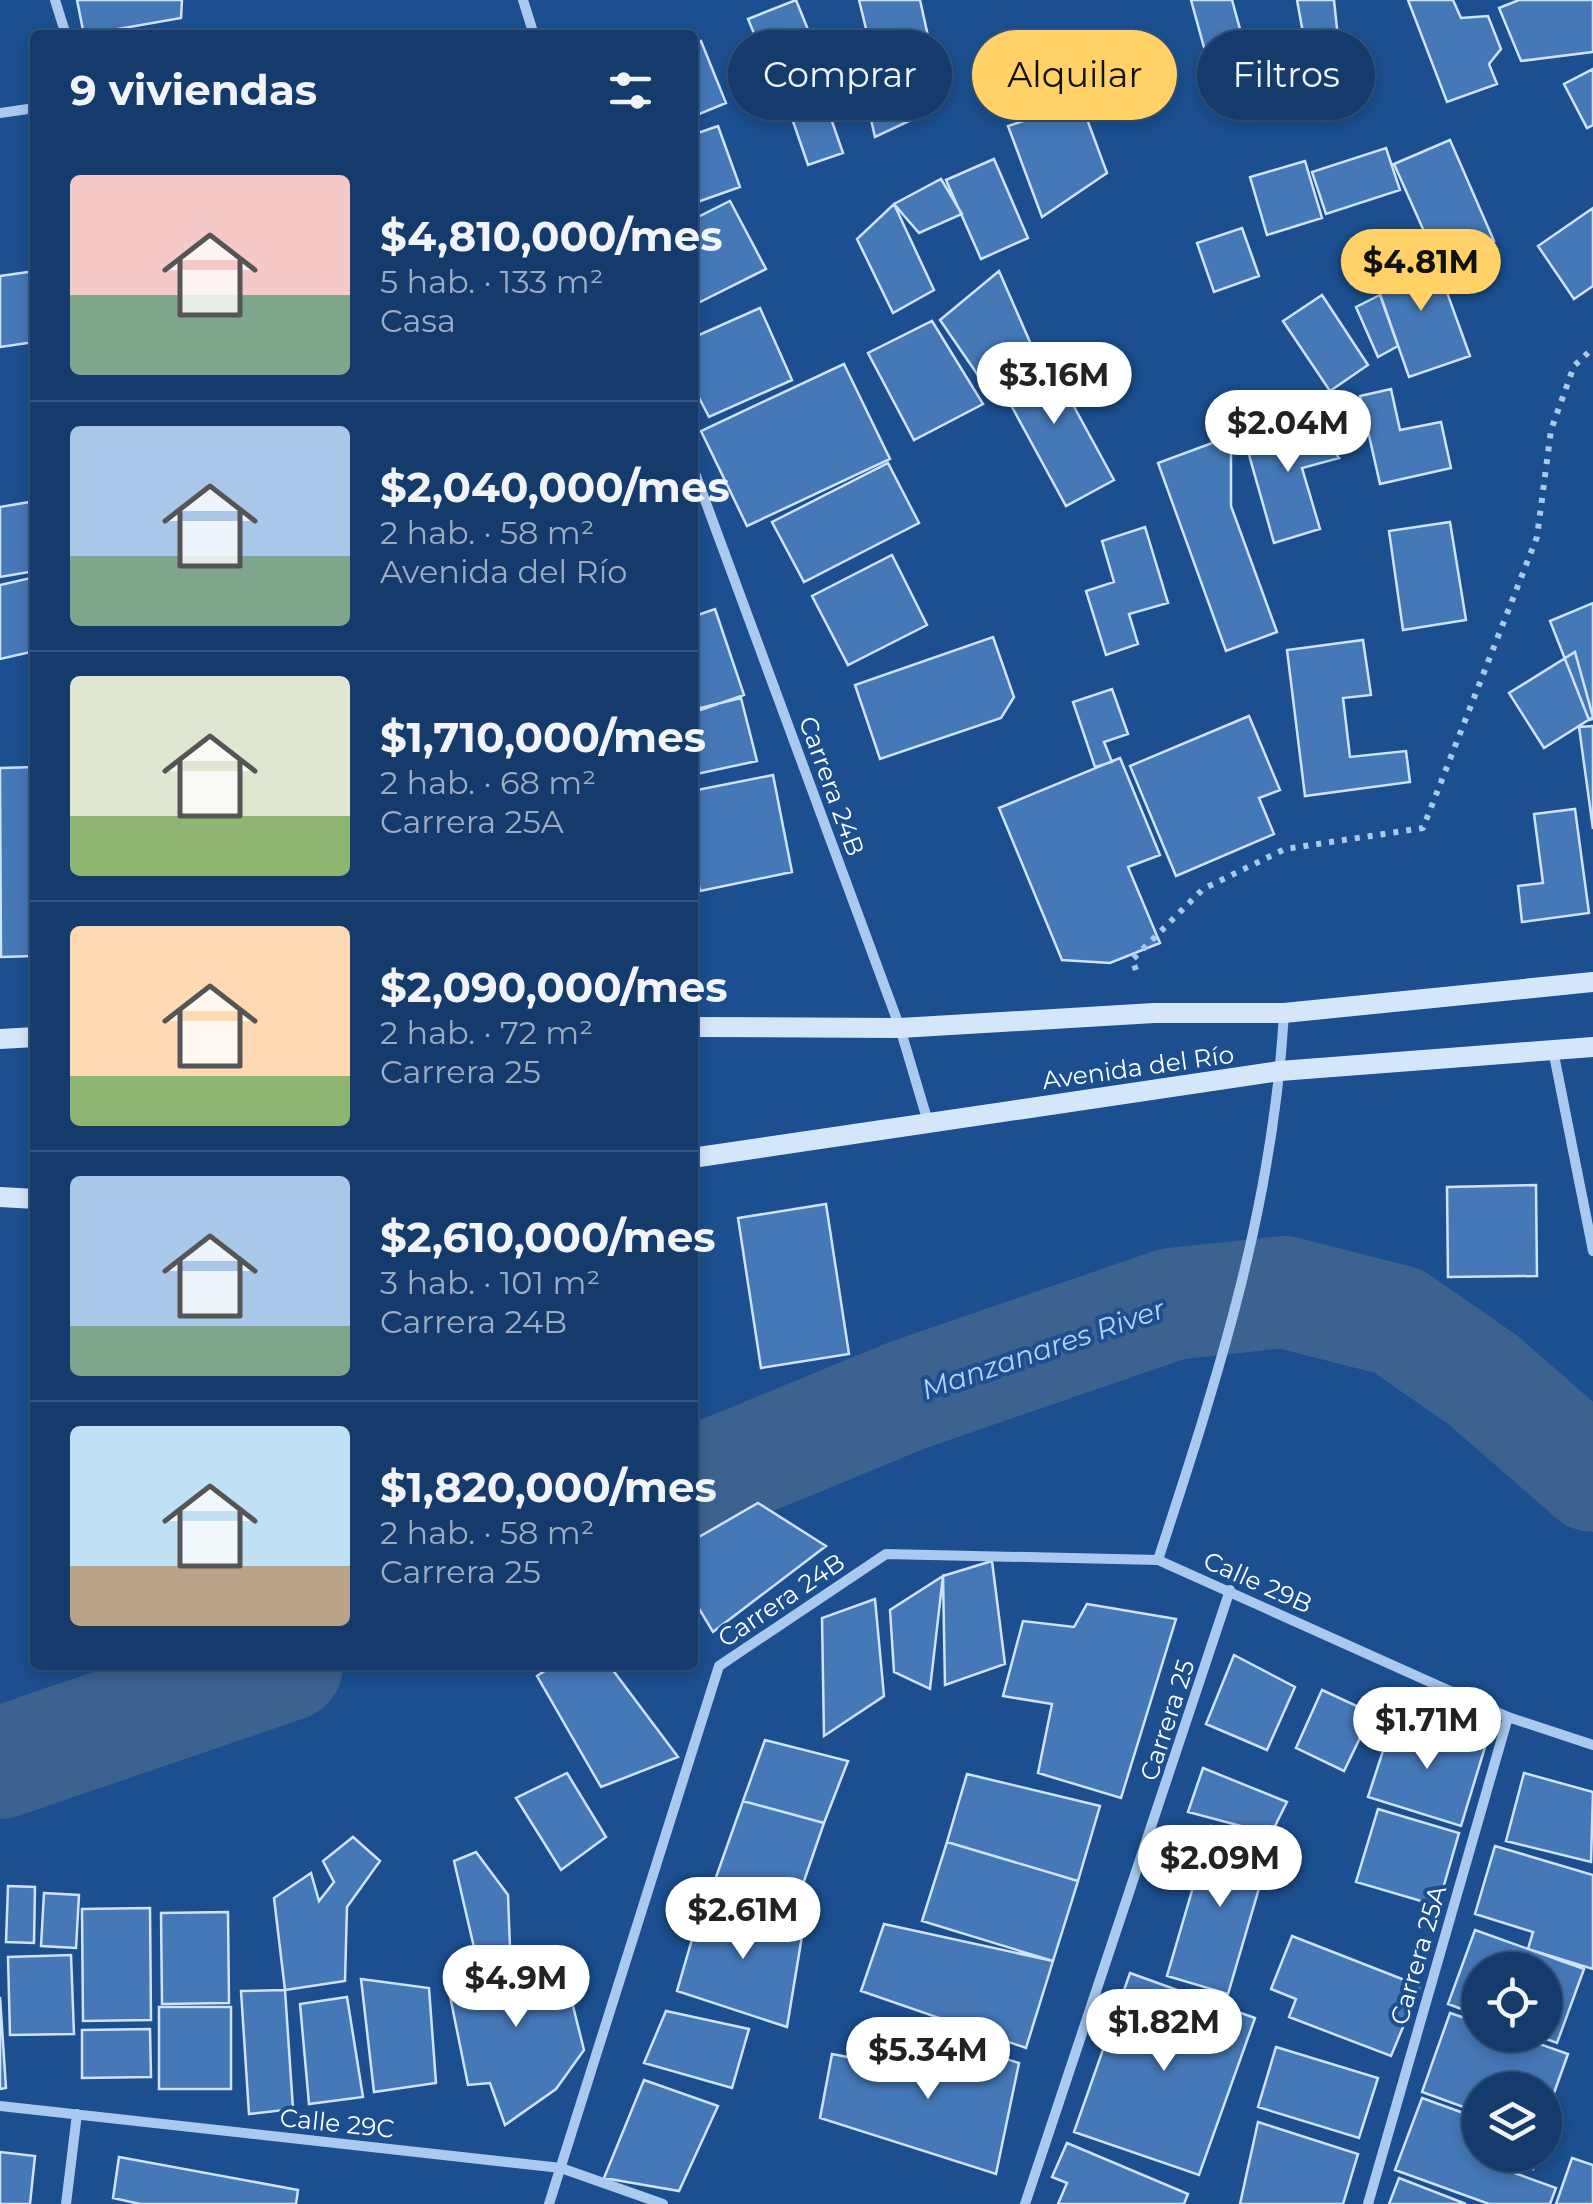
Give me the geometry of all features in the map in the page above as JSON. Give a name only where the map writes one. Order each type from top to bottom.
[{"type":"main road","name":"Avenida del Río","points":[[698,1026],[900,1028],[1154,1014],[1284,1014],[1593,982]]},
{"type":"main road","points":[[0,1039],[30,1037]]},
{"type":"main road","name":"Avenida del Río","points":[[698,1157],[1280,1072],[1593,1047]]},
{"type":"main road","points":[[0,1197],[30,1199]]},
{"type":"street","points":[[55,0],[64,30]]},
{"type":"street","points":[[523,0],[532,30]]},
{"type":"street","points":[[0,113],[30,109]]},
{"type":"street","name":"Carrera 24B","points":[[698,482],[900,1028],[928,1122]]},
{"type":"street","points":[[1158,1560],[1221,1368],[1263,1202],[1284,1014]]},
{"type":"street","points":[[1553,1049],[1593,1250]]},
{"type":"street","name":"Carrera 24B","points":[[549,2204],[719,1666],[886,1554]]},
{"type":"street","name":"Calle 29B","points":[[886,1554],[1158,1560],[1508,1717],[1593,1745]]},
{"type":"street","name":"Carrera 25","points":[[1025,2204],[1049,2144],[1230,1590]]},
{"type":"street","name":"Carrera 25A","points":[[1368,2204],[1508,1717]]},
{"type":"street","name":"Calle 29C","points":[[0,2106],[561,2168],[664,2204]]},
{"type":"street","points":[[66,2204],[77,2114]]},
{"type":"path","points":[[1154,1014],[1132,960],[1203,889],[1284,848],[1423,828],[1537,537],[1550,430],[1574,366],[1593,348]]},
{"type":"building","points":[[77,0],[182,0],[181,18],[113,30],[83,30]]},
{"type":"building","points":[[796,0],[808,30],[753,30],[748,19]]},
{"type":"building","points":[[859,0],[920,0],[927,30],[866,30]]},
{"type":"building","points":[[1191,0],[1232,0],[1240,30],[1199,30]]},
{"type":"building","points":[[1297,0],[1334,0],[1337,30],[1302,30]]},
{"type":"building","points":[[1408,0],[1453,0],[1461,18],[1488,16],[1501,49],[1489,64],[1497,84],[1447,102]]},
{"type":"building","points":[[1519,0],[1593,0],[1593,52],[1521,61],[1499,8]]},
{"type":"building","points":[[701,41],[726,103],[698,115]]},
{"type":"building","points":[[1593,69],[1593,125],[1587,128],[1564,84]]},
{"type":"building","points":[[793,120],[832,120],[843,153],[808,165]]},
{"type":"building","points":[[871,120],[911,120],[875,137]]},
{"type":"building","points":[[1027,120],[1087,120],[1107,173],[1042,217],[1008,126]]},
{"type":"building","points":[[718,126],[740,187],[698,202],[698,133]]},
{"type":"building","points":[[1450,140],[1494,241],[1439,265],[1394,164]]},
{"type":"building","points":[[1386,148],[1400,190],[1326,214],[1312,172]]},
{"type":"building","points":[[994,159],[1028,238],[981,259],[946,180]]},
{"type":"building","points":[[1305,161],[1322,218],[1267,235],[1250,177]]},
{"type":"building","points":[[941,179],[962,214],[919,233],[894,204]]},
{"type":"building","points":[[730,201],[766,269],[698,303],[698,217]]},
{"type":"building","points":[[894,204],[934,290],[893,313],[857,239]]},
{"type":"building","points":[[1593,208],[1593,286],[1574,299],[1538,246]]},
{"type":"building","points":[[1242,228],[1259,276],[1214,292],[1197,243]]},
{"type":"building","points":[[1432,251],[1470,356],[1409,377],[1372,271]]},
{"type":"building","points":[[999,271],[1033,349],[984,384],[940,320]]},
{"type":"building","points":[[30,272],[30,343],[0,347],[0,276]]},
{"type":"building","points":[[1322,295],[1368,365],[1330,391],[1283,321]]},
{"type":"building","points":[[1380,295],[1398,346],[1378,357],[1356,307]]},
{"type":"building","points":[[760,308],[792,380],[709,417],[698,396],[698,335]]},
{"type":"building","points":[[932,321],[983,404],[914,440],[868,353]]},
{"type":"building","points":[[1042,348],[1114,480],[1066,506],[994,374]]},
{"type":"building","points":[[844,364],[890,459],[747,526],[701,431]]},
{"type":"building","points":[[1391,389],[1400,430],[1441,422],[1451,468],[1380,484],[1360,396]]},
{"type":"building","points":[[1309,417],[1339,458],[1302,468],[1320,529],[1274,543],[1244,437]]},
{"type":"building","points":[[1231,436],[1231,506],[1277,632],[1226,651],[1158,463]]},
{"type":"building","points":[[888,463],[919,523],[804,582],[772,522]]},
{"type":"building","points":[[30,502],[30,572],[0,577],[0,507]]},
{"type":"building","points":[[1450,522],[1466,620],[1403,630],[1389,531]]},
{"type":"building","points":[[1145,527],[1168,603],[1129,614],[1138,644],[1106,655],[1086,591],[1114,582],[1102,541]]},
{"type":"building","points":[[892,555],[927,625],[848,665],[812,596]]},
{"type":"building","points":[[30,578],[30,652],[0,659],[0,585]]},
{"type":"building","points":[[1593,603],[1593,719],[1589,720],[1550,621]]},
{"type":"building","points":[[715,609],[744,695],[698,711],[698,615]]},
{"type":"building","points":[[993,637],[1014,697],[1001,718],[880,759],[855,685]]},
{"type":"building","points":[[1363,640],[1371,695],[1343,698],[1350,757],[1406,751],[1410,782],[1305,796],[1287,650]]},
{"type":"building","points":[[1575,652],[1593,717],[1544,748],[1509,693]]},
{"type":"building","points":[[1112,689],[1128,734],[1104,742],[1112,762],[1095,767],[1073,702]]},
{"type":"building","points":[[741,698],[757,761],[698,774],[698,709]]},
{"type":"building","points":[[1249,716],[1280,790],[1259,798],[1274,834],[1176,876],[1130,766]]},
{"type":"building","points":[[1593,726],[1593,829],[1579,727]]},
{"type":"building","points":[[1120,758],[1160,855],[1128,867],[1160,943],[1110,963],[1062,960],[999,808]]},
{"type":"building","points":[[30,767],[30,956],[1,957],[0,768]]},
{"type":"building","points":[[773,775],[792,872],[700,891],[698,790]]},
{"type":"building","points":[[1575,809],[1589,913],[1522,922],[1518,886],[1543,883],[1534,814]]},
{"type":"building","points":[[1536,1185],[1537,1276],[1448,1277],[1447,1187]]},
{"type":"building","points":[[826,1204],[849,1354],[761,1368],[738,1218]]},
{"type":"building","points":[[758,1503],[826,1546],[713,1632],[698,1607],[698,1538]]},
{"type":"building","points":[[992,1561],[1005,1664],[945,1685],[943,1576]]},
{"type":"building","points":[[943,1576],[930,1689],[894,1672],[890,1610]]},
{"type":"building","points":[[875,1599],[884,1696],[824,1736],[822,1618]]},
{"type":"building","points":[[1087,1604],[1176,1619],[1121,1798],[1038,1773],[1052,1704],[1003,1696],[1023,1621],[1074,1627]]},
{"type":"building","points":[[1234,1655],[1295,1687],[1267,1750],[1206,1724]]},
{"type":"building","points":[[546,1670],[613,1670],[678,1757],[601,1787],[537,1676]]},
{"type":"building","points":[[1322,1690],[1372,1713],[1344,1771],[1296,1748]]},
{"type":"building","points":[[1394,1717],[1485,1747],[1461,1826],[1368,1797]]},
{"type":"building","points":[[765,1740],[848,1761],[824,1823],[743,1801]]},
{"type":"building","points":[[1203,1768],[1287,1802],[1271,1834],[1188,1812]]},
{"type":"building","points":[[567,1773],[606,1837],[561,1870],[516,1798]]},
{"type":"building","points":[[1524,1773],[1593,1792],[1591,1862],[1506,1841]]},
{"type":"building","points":[[967,1774],[1100,1806],[1078,1881],[947,1842]]},
{"type":"building","points":[[743,1801],[824,1823],[794,1910],[715,1880]]},
{"type":"building","points":[[1378,1809],[1459,1833],[1438,1906],[1356,1882]]},
{"type":"building","points":[[1211,1826],[1272,1844],[1228,1994],[1167,1976]]},
{"type":"building","points":[[353,1837],[380,1861],[347,1907],[345,1981],[285,1990],[274,1898],[311,1873],[319,1901],[334,1882],[323,1861]]},
{"type":"building","points":[[947,1842],[1078,1881],[1053,1961],[922,1921]]},
{"type":"building","points":[[1495,1846],[1593,1875],[1593,1969],[1562,1959],[1562,1952],[1528,1949],[1533,1932],[1475,1914]]},
{"type":"building","points":[[476,1852],[508,1895],[510,1948],[476,1956],[454,1861]]},
{"type":"building","points":[[8,1886],[35,1887],[34,1943],[6,1942]]},
{"type":"building","points":[[44,1893],[79,1895],[76,1948],[41,1946]]},
{"type":"building","points":[[704,1898],[803,1930],[787,2027],[677,1991]]},
{"type":"building","points":[[150,1908],[151,2020],[83,2021],[82,1909]]},
{"type":"building","points":[[228,1912],[229,2003],[162,2004],[161,1913]]},
{"type":"building","points":[[884,1924],[1053,1961],[1026,2048],[861,1991]]},
{"type":"building","points":[[1475,1930],[1536,1952],[1467,1952]]},
{"type":"building","points":[[1292,1936],[1420,1986],[1391,2056],[1289,2017],[1296,1999],[1271,1989]]},
{"type":"building","points":[[550,1954],[565,1974],[584,2050],[556,2089],[505,2125],[490,2083],[468,2085],[446,1976]]},
{"type":"building","points":[[71,1955],[74,2034],[10,2035],[8,1957]]},
{"type":"building","points":[[1562,1961],[1584,1969],[1562,2029]]},
{"type":"building","points":[[1462,1966],[1462,2009],[1448,2004]]},
{"type":"building","points":[[1130,1973],[1255,2018],[1199,2175],[1074,2132]]},
{"type":"building","points":[[361,1979],[429,1988],[436,2083],[374,2092]]},
{"type":"building","points":[[285,1990],[293,2109],[249,2114],[241,1991]]},
{"type":"building","points":[[0,1997],[6,2088],[0,2089]]},
{"type":"building","points":[[347,1997],[363,2097],[309,2104],[300,2004]]},
{"type":"building","points":[[159,2007],[231,2007],[231,2089],[159,2089]]},
{"type":"building","points":[[666,2011],[749,2029],[732,2088],[644,2063]]},
{"type":"building","points":[[1450,2013],[1462,2017],[1462,2052],[1568,2054],[1562,2072],[1462,2072],[1462,2106],[1422,2092]]},
{"type":"building","points":[[150,2029],[151,2077],[82,2078],[82,2030]]},
{"type":"building","points":[[936,2037],[1019,2063],[996,2174],[820,2118],[832,2054],[926,2072]]},
{"type":"building","points":[[1276,2047],[1378,2078],[1359,2138],[1258,2107]]},
{"type":"building","points":[[644,2080],[718,2106],[679,2191],[604,2178]]},
{"type":"building","points":[[1422,2098],[1462,2112],[1462,2172],[1512,2172],[1556,2188],[1550,2204],[1489,2204],[1395,2170]]},
{"type":"building","points":[[1258,2122],[1358,2154],[1343,2204],[1240,2204]]},
{"type":"building","points":[[1067,2143],[1188,2194],[1184,2204],[1058,2204],[1067,2183],[1052,2177]]},
{"type":"building","points":[[0,2152],[35,2156],[30,2204],[0,2204]]},
{"type":"building","points":[[119,2157],[298,2190],[296,2204],[140,2204],[113,2198]]},
{"type":"building","points":[[1572,2158],[1593,2165],[1593,2204],[1556,2204]]},
{"type":"building","points":[[1399,2178],[1466,2204],[1389,2204]]},
{"type":"waterway","name":"Manzanares River","points":[[698,1482],[908,1395],[1172,1304],[1284,1292],[1398,1321],[1483,1380],[1593,1476]]},
{"type":"waterway","name":"Manzanares River","points":[[0,1763],[272,1670]]}]
